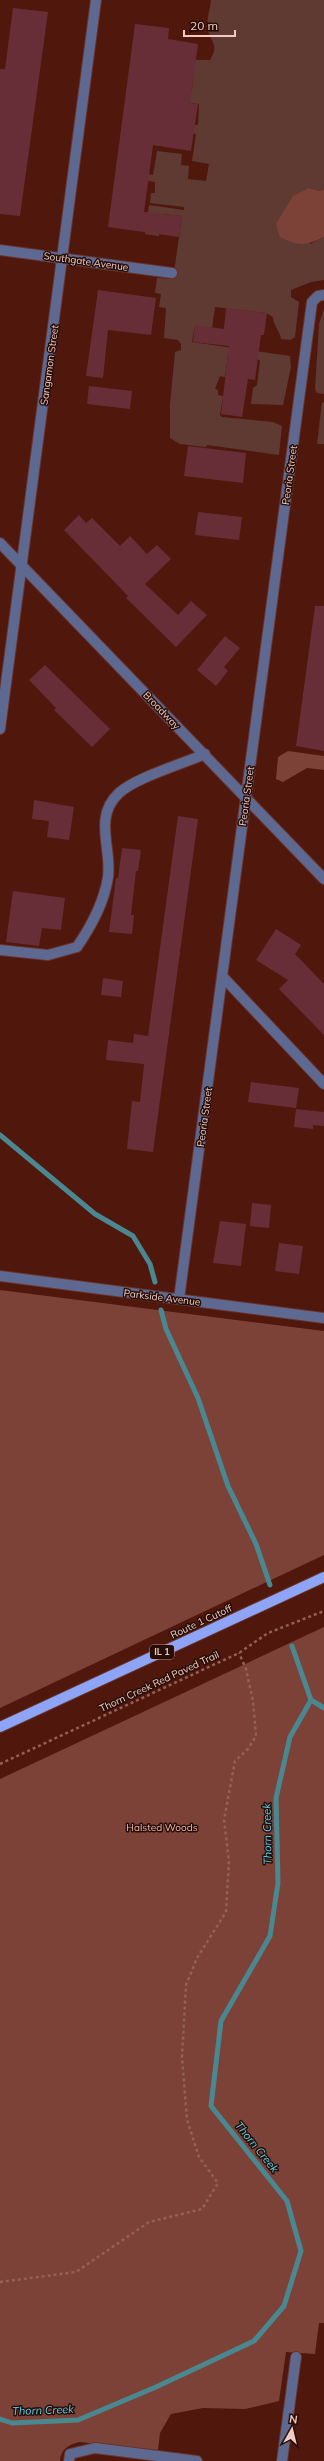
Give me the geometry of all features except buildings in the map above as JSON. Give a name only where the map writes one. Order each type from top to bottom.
[{"type":"main road","name":"Route 1 Cutoff","points":[[0,1727],[324,1577]]},
{"type":"street","name":"Sangamon Street","points":[[0,729],[96,0]]},
{"type":"street","name":"Southgate Avenue","points":[[0,250],[172,273]]},
{"type":"street","name":"Peoria Street","points":[[179,1299],[312,302],[321,295]]},
{"type":"street","name":"Broadway","points":[[0,543],[324,879]]},
{"type":"street","points":[[0,950],[48,954],[77,947],[92,925],[104,896],[108,876],[104,831],[106,812],[110,802],[128,786],[205,754]]},
{"type":"street","points":[[222,976],[324,1084]]},
{"type":"street","name":"Parkside Avenue","points":[[0,1276],[324,1318]]},
{"type":"street","points":[[282,2461],[296,2357]]},
{"type":"street","points":[[68,2461],[70,2454],[95,2448],[196,2461]]},
{"type":"path","name":"Thorn Creek Red Paved Trail","points":[[0,1764],[239,1653],[268,1633],[324,1611]]},
{"type":"path","points":[[0,2282],[76,2272],[149,2222],[202,2209],[218,2183],[199,2157],[187,2120],[182,2057],[186,1985],[197,1958],[226,1912],[229,1861],[224,1820],[236,1761],[248,1749],[256,1736],[253,1701],[246,1669],[239,1653]]},
{"type":"shaded area","points":[[211,0],[324,0],[324,189],[320,191],[309,188],[310,244],[324,237],[324,280],[311,282],[291,290],[291,297],[299,302],[295,337],[290,340],[281,339],[273,317],[266,313],[215,307],[212,328],[195,326],[192,342],[290,356],[291,367],[283,405],[251,404],[253,388],[257,385],[260,361],[258,359],[228,355],[225,377],[220,376],[215,389],[218,390],[218,395],[223,396],[220,415],[222,417],[273,422],[282,426],[279,455],[207,445],[206,447],[180,444],[170,438],[170,404],[175,352],[181,350],[181,344],[178,340],[164,338],[166,308],[159,307],[161,294],[155,293],[157,278],[173,279],[182,216],[163,214],[159,236],[145,234],[149,205],[184,210],[184,207],[150,203],[151,193],[155,193],[155,182],[138,179],[139,172],[153,175],[157,151],[182,154],[181,165],[189,166],[188,179],[206,181],[209,164],[192,161],[196,134],[167,130],[168,122],[198,125],[199,104],[184,102],[173,88],[192,90],[195,60],[210,60],[213,55],[214,44],[209,34],[208,26]]},
{"type":"shaded area","points":[[324,309],[324,394],[317,393],[315,389],[319,324]]},
{"type":"shaded area","points":[[322,402],[324,403],[324,444],[317,444]]},
{"type":"green space","points":[[309,188],[320,191],[324,189],[324,237],[302,244],[280,237],[276,224],[293,196]]},
{"type":"green space","points":[[288,751],[324,756],[324,770],[307,768],[283,782],[276,779],[278,757]]},
{"type":"green space","points":[[0,1290],[324,1331],[324,1555],[0,1708]]},
{"type":"green space","name":"Halsted Woods","points":[[324,1627],[324,2323],[319,2323],[315,2354],[286,2352],[279,2401],[245,2409],[203,2408],[171,2414],[160,2433],[158,2450],[79,2442],[66,2448],[62,2453],[60,2461],[0,2461],[0,1779]]},
{"type":"waterway","points":[[0,1135],[95,1214],[133,1236],[150,1264],[155,1282]]},
{"type":"waterway","points":[[161,1310],[166,1329],[198,1398],[228,1486],[256,1544],[270,1585]]},
{"type":"waterway","points":[[292,1646],[311,1700],[324,1708]]},
{"type":"waterway","name":"Thorn Creek","points":[[0,2419],[12,2423],[78,2420],[156,2387],[254,2341],[284,2306],[301,2251],[287,2201],[211,2106],[221,2021],[270,1936],[278,1883],[276,1798],[290,1737],[311,1700]]}]
